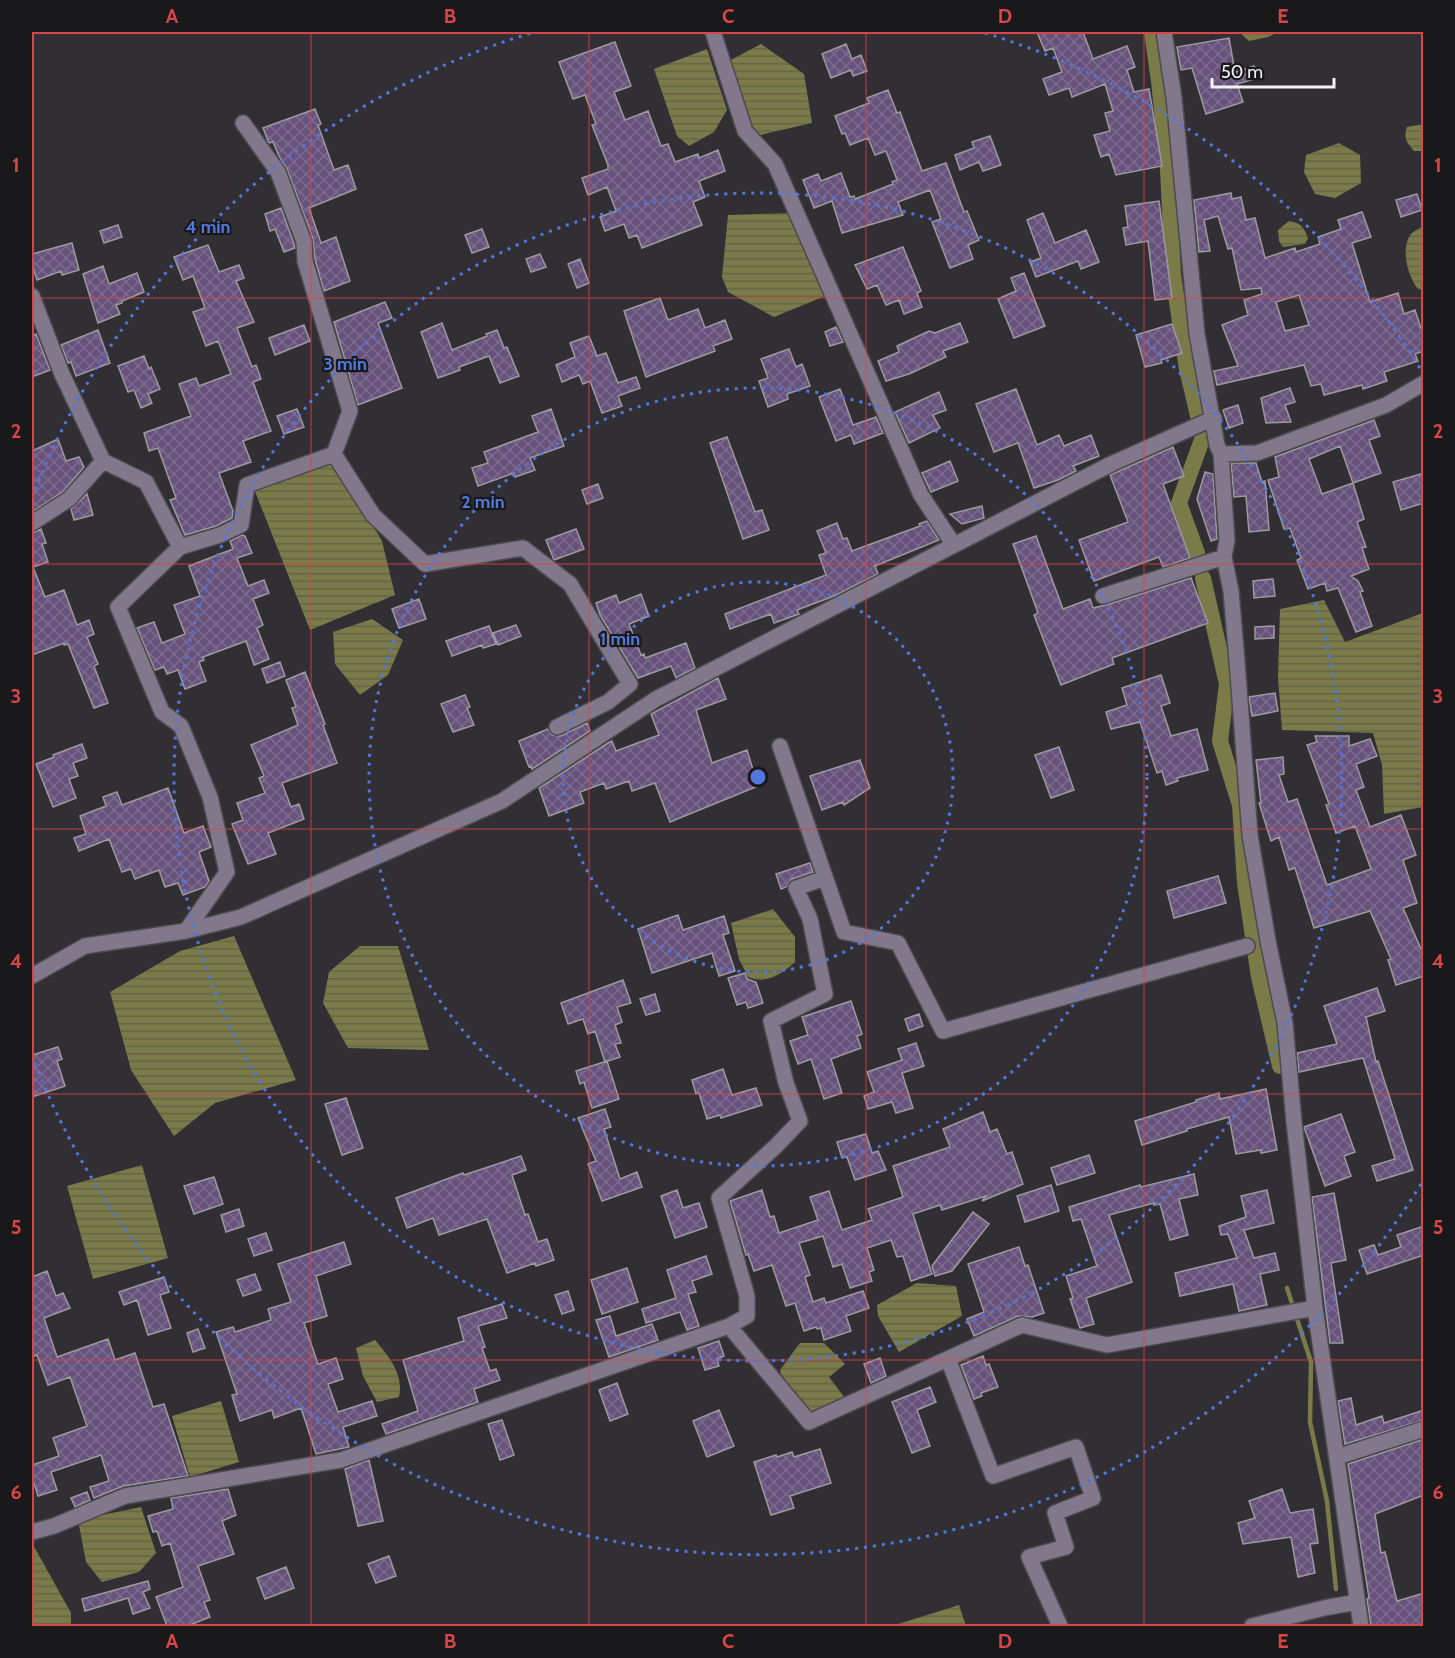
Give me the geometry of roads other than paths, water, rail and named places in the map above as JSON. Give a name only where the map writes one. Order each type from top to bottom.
[{"type":"street","points":[[713,32],[745,131],[775,164],[921,495],[954,545]]},
{"type":"street","points":[[1164,32],[1174,98],[1197,334],[1214,418],[1218,452],[1221,454],[1227,540],[1224,558],[1231,591],[1238,661],[1250,836],[1285,1023],[1309,1308],[1337,1457],[1361,1626]]},
{"type":"street","points":[[186,931],[227,872],[210,797],[181,726],[162,712],[117,607],[180,547],[220,535],[241,525],[247,485],[334,454],[350,411],[305,261],[304,242],[278,172],[243,123]]},
{"type":"street","points":[[32,296],[62,374],[104,461],[146,482],[180,547]]},
{"type":"street","points":[[1221,454],[1257,453],[1386,405],[1424,383]]},
{"type":"street","points":[[32,976],[85,946],[186,931],[241,917],[502,801],[656,699],[1111,464],[1214,418]]},
{"type":"street","points":[[334,454],[373,515],[425,564],[523,548],[570,584],[630,684],[608,702],[557,727]]},
{"type":"street","points":[[32,523],[69,499],[104,461]]},
{"type":"street","points":[[1103,596],[1224,558]]},
{"type":"street","points":[[780,746],[844,933],[898,943],[943,1031],[1247,946]]},
{"type":"street","points":[[32,1532],[54,1526],[125,1496],[341,1460],[729,1326],[747,1316],[747,1296],[719,1198],[800,1121],[786,1083],[771,1021],[825,994],[810,919],[796,888],[825,878]]},
{"type":"street","points":[[729,1326],[809,1422],[1022,1325],[1107,1345],[1309,1308]]},
{"type":"street","points":[[948,1359],[993,1476],[1076,1447],[1093,1498],[1055,1513],[1066,1546],[1029,1557],[1060,1626]]},
{"type":"street","points":[[1337,1457],[1424,1429]]},
{"type":"street","points":[[1252,1626],[1357,1602]]},
{"type":"waterway","points":[[1152,32],[1168,169],[1173,275],[1187,369],[1203,437],[1179,503],[1197,553]]},
{"type":"waterway","points":[[1203,578],[1227,684],[1220,741],[1240,805],[1245,883],[1259,977],[1280,1066]]},
{"type":"waterway","points":[[1287,1288],[1311,1362],[1310,1422],[1327,1501],[1336,1589]]}]
